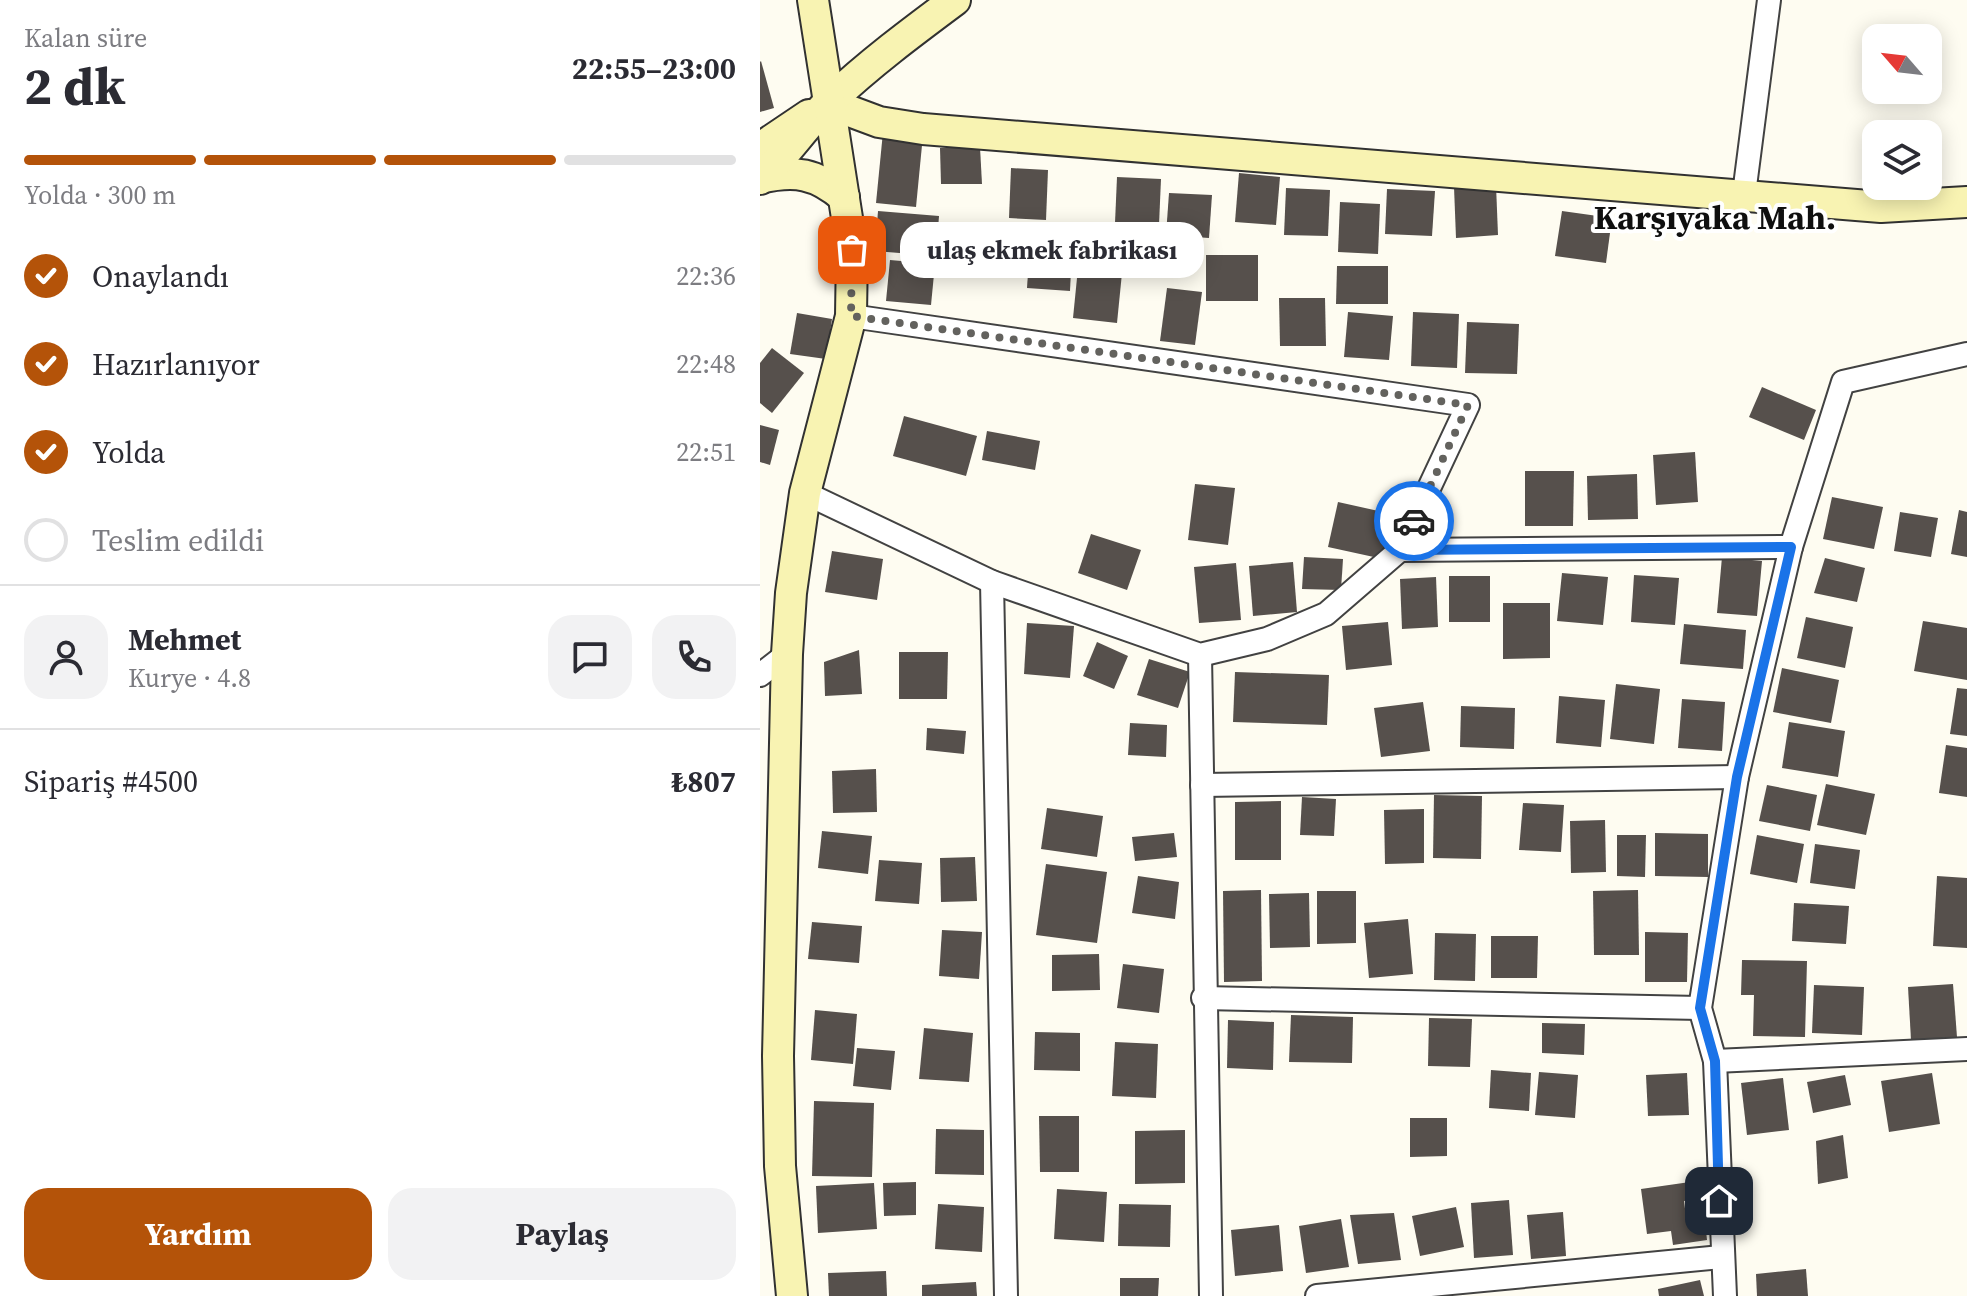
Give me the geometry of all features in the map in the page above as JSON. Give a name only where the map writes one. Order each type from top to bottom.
[{"type":"street","points":[[792,1296],[769,1062],[787,654],[791,593],[805,493],[851,316],[852,250],[813,0]]},
{"type":"street","points":[[760,148],[828,103],[891,48],[955,0]]},
{"type":"street","points":[[1744,194],[1769,0]]},
{"type":"street","points":[[760,178],[787,153],[828,103]]},
{"type":"street","points":[[828,103],[879,122],[923,129],[1881,207],[1967,202]]},
{"type":"street","points":[[760,178],[786,172],[806,174],[825,181],[844,197]]},
{"type":"street","points":[[805,493],[992,582],[1200,655],[1267,639],[1326,614],[1400,550],[1468,405],[851,316]]},
{"type":"street","points":[[1725,1296],[1715,1061],[1700,1008],[1737,777],[1791,547],[1843,382],[1967,354]]},
{"type":"street","points":[[1400,550],[1791,547]]},
{"type":"street","points":[[992,582],[1006,1296]]},
{"type":"street","points":[[760,675],[787,654]]},
{"type":"street","points":[[1200,655],[1203,998],[1211,1296]]},
{"type":"street","points":[[1202,785],[1737,777]]},
{"type":"street","points":[[1203,998],[1700,1008]]},
{"type":"street","points":[[1715,1061],[1967,1049]]},
{"type":"street","points":[[1317,1296],[1721,1257]]},
{"type":"building","points":[[760,62],[774,108],[760,112]]},
{"type":"building","points":[[883,132],[923,135],[916,207],[876,203]]},
{"type":"building","points":[[980,147],[982,184],[941,184],[940,148]]},
{"type":"building","points":[[1011,168],[1048,170],[1046,220],[1009,218]]},
{"type":"building","points":[[1239,173],[1280,177],[1276,225],[1235,222]]},
{"type":"building","points":[[1117,177],[1161,179],[1159,225],[1115,223]]},
{"type":"building","points":[[1496,185],[1498,235],[1456,238],[1454,187]]},
{"type":"building","points":[[1286,188],[1330,190],[1328,236],[1284,235]]},
{"type":"building","points":[[1387,189],[1435,191],[1432,236],[1385,234]]},
{"type":"building","points":[[1169,193],[1212,195],[1209,238],[1166,235]]},
{"type":"building","points":[[1340,202],[1380,204],[1378,254],[1338,252]]},
{"type":"building","points":[[878,211],[939,216],[936,256],[875,251]]},
{"type":"building","points":[[1562,211],[1612,218],[1606,263],[1555,256]]},
{"type":"building","points":[[1031,229],[1073,231],[1070,291],[1027,288]]},
{"type":"building","points":[[1206,255],[1258,255],[1258,301],[1206,301]]},
{"type":"building","points":[[890,260],[935,264],[931,305],[886,301]]},
{"type":"building","points":[[1337,266],[1388,266],[1388,304],[1336,304]]},
{"type":"building","points":[[1078,268],[1122,273],[1117,323],[1073,318]]},
{"type":"building","points":[[1167,288],[1202,292],[1195,345],[1160,341]]},
{"type":"building","points":[[1279,298],[1325,298],[1326,346],[1280,346]]},
{"type":"building","points":[[1348,312],[1393,316],[1389,360],[1344,357]]},
{"type":"building","points":[[1413,312],[1459,314],[1457,368],[1411,366]]},
{"type":"building","points":[[797,313],[832,319],[826,359],[790,354]]},
{"type":"building","points":[[1467,322],[1519,324],[1517,374],[1465,373]]},
{"type":"building","points":[[772,348],[804,373],[772,413],[760,403],[760,363]]},
{"type":"building","points":[[1762,387],[1816,410],[1804,440],[1749,417]]},
{"type":"building","points":[[904,416],[977,436],[966,476],[893,456]]},
{"type":"building","points":[[760,425],[779,430],[770,465],[760,462]]},
{"type":"building","points":[[987,431],[1040,441],[1035,470],[982,460]]},
{"type":"building","points":[[1695,452],[1698,502],[1656,505],[1653,455]]},
{"type":"building","points":[[1525,471],[1574,471],[1573,526],[1525,526]]},
{"type":"building","points":[[1637,474],[1638,519],[1588,520],[1587,476]]},
{"type":"building","points":[[1195,484],[1235,488],[1228,545],[1188,540]]},
{"type":"building","points":[[1832,497],[1883,507],[1874,549],[1823,539]]},
{"type":"building","points":[[1338,502],[1392,514],[1383,559],[1328,547]]},
{"type":"building","points":[[1959,510],[1967,512],[1967,557],[1951,554]]},
{"type":"building","points":[[1900,512],[1938,518],[1931,557],[1894,551]]},
{"type":"building","points":[[1091,534],[1141,550],[1127,590],[1078,573]]},
{"type":"building","points":[[832,551],[883,559],[877,600],[825,592]]},
{"type":"building","points":[[1304,557],[1343,559],[1341,590],[1302,589]]},
{"type":"building","points":[[1722,557],[1762,561],[1757,616],[1717,613]]},
{"type":"building","points":[[1825,558],[1865,568],[1857,602],[1814,593]]},
{"type":"building","points":[[1293,562],[1297,612],[1253,616],[1249,566]]},
{"type":"building","points":[[1236,563],[1241,620],[1199,623],[1194,567]]},
{"type":"building","points":[[1562,573],[1608,577],[1603,625],[1557,621]]},
{"type":"building","points":[[1634,575],[1679,578],[1675,625],[1631,622]]},
{"type":"building","points":[[1449,576],[1490,576],[1490,622],[1449,622]]},
{"type":"building","points":[[1436,577],[1438,627],[1402,629],[1400,579]]},
{"type":"building","points":[[1503,603],[1550,603],[1550,658],[1503,659]]},
{"type":"building","points":[[1806,617],[1853,627],[1845,668],[1797,658]]},
{"type":"building","points":[[1923,621],[1967,628],[1967,680],[1914,671]]},
{"type":"building","points":[[1388,622],[1392,665],[1346,670],[1342,626]]},
{"type":"building","points":[[1027,623],[1074,626],[1070,678],[1024,674]]},
{"type":"building","points":[[1684,624],[1746,630],[1743,669],[1680,664]]},
{"type":"building","points":[[1097,642],[1128,656],[1114,689],[1083,676]]},
{"type":"building","points":[[859,650],[862,694],[825,696],[824,662]]},
{"type":"building","points":[[899,652],[948,652],[947,699],[899,699]]},
{"type":"building","points":[[1149,659],[1190,672],[1178,708],[1137,695]]},
{"type":"building","points":[[1782,668],[1839,680],[1831,723],[1773,712]]},
{"type":"building","points":[[1235,672],[1329,675],[1327,725],[1233,722]]},
{"type":"building","points":[[1616,684],[1660,689],[1654,744],[1610,739]]},
{"type":"building","points":[[1957,688],[1967,689],[1967,736],[1950,734]]},
{"type":"building","points":[[1559,696],[1605,700],[1601,747],[1556,743]]},
{"type":"building","points":[[1682,699],[1725,702],[1722,751],[1678,748]]},
{"type":"building","points":[[1423,702],[1430,751],[1381,757],[1374,708]]},
{"type":"building","points":[[1461,706],[1515,708],[1514,749],[1460,747]]},
{"type":"building","points":[[1789,722],[1845,731],[1838,777],[1782,768]]},
{"type":"building","points":[[1130,723],[1167,725],[1166,757],[1128,755]]},
{"type":"building","points":[[927,728],[966,731],[964,754],[926,750]]},
{"type":"building","points":[[1946,745],[1967,748],[1967,797],[1939,793]]},
{"type":"building","points":[[876,769],[877,812],[833,813],[832,771]]},
{"type":"building","points":[[1826,784],[1875,794],[1866,835],[1817,825]]},
{"type":"building","points":[[1767,785],[1817,795],[1810,831],[1759,821]]},
{"type":"building","points":[[1434,795],[1482,796],[1481,859],[1433,858]]},
{"type":"building","points":[[1302,797],[1336,799],[1334,836],[1300,835]]},
{"type":"building","points":[[1281,801],[1281,860],[1235,860],[1235,802]]},
{"type":"building","points":[[1523,803],[1564,805],[1561,852],[1519,850]]},
{"type":"building","points":[[1047,808],[1103,816],[1097,857],[1041,849]]},
{"type":"building","points":[[1424,809],[1424,863],[1385,864],[1384,810]]},
{"type":"building","points":[[1605,820],[1606,872],[1571,873],[1570,821]]},
{"type":"building","points":[[822,831],[872,836],[868,874],[818,868]]},
{"type":"building","points":[[1174,833],[1177,857],[1135,861],[1132,837]]},
{"type":"building","points":[[1655,833],[1708,834],[1708,877],[1655,876]]},
{"type":"building","points":[[1617,835],[1646,835],[1645,877],[1617,876]]},
{"type":"building","points":[[1757,835],[1804,844],[1797,883],[1750,874]]},
{"type":"building","points":[[1815,844],[1860,850],[1855,889],[1810,883]]},
{"type":"building","points":[[975,857],[977,901],[941,902],[940,858]]},
{"type":"building","points":[[879,860],[922,863],[919,904],[875,901]]},
{"type":"building","points":[[1046,864],[1107,872],[1097,943],[1036,935]]},
{"type":"building","points":[[1138,876],[1179,882],[1175,919],[1132,913]]},
{"type":"building","points":[[1937,876],[1967,878],[1967,948],[1933,946]]},
{"type":"building","points":[[1261,890],[1262,981],[1224,982],[1223,891]]},
{"type":"building","points":[[1638,890],[1639,955],[1594,955],[1593,891]]},
{"type":"building","points":[[1317,891],[1356,891],[1356,943],[1317,944]]},
{"type":"building","points":[[1309,893],[1310,947],[1270,948],[1269,894]]},
{"type":"building","points":[[1794,903],[1849,906],[1846,944],[1792,941]]},
{"type":"building","points":[[1408,919],[1413,974],[1369,978],[1364,923]]},
{"type":"building","points":[[812,922],[862,926],[859,963],[808,959]]},
{"type":"building","points":[[942,930],[982,932],[979,979],[939,976]]},
{"type":"building","points":[[1645,932],[1688,933],[1687,982],[1645,982]]},
{"type":"building","points":[[1435,933],[1476,934],[1475,981],[1434,980]]},
{"type":"building","points":[[1491,936],[1538,936],[1537,978],[1491,978]]},
{"type":"building","points":[[1099,954],[1100,990],[1052,991],[1052,955]]},
{"type":"building","points":[[1742,960],[1807,961],[1805,1037],[1753,1036],[1754,995],[1741,995]]},
{"type":"building","points":[[1123,964],[1164,969],[1159,1013],[1117,1008]]},
{"type":"building","points":[[1953,984],[1957,1037],[1911,1040],[1908,987]]},
{"type":"building","points":[[1814,985],[1864,987],[1862,1035],[1812,1033]]},
{"type":"building","points":[[815,1010],[857,1014],[853,1064],[811,1060]]},
{"type":"building","points":[[1291,1015],[1353,1017],[1352,1063],[1289,1062]]},
{"type":"building","points":[[1429,1018],[1472,1019],[1470,1067],[1428,1066]]},
{"type":"building","points":[[1228,1020],[1274,1022],[1273,1070],[1227,1068]]},
{"type":"building","points":[[1542,1023],[1585,1024],[1584,1055],[1542,1053]]},
{"type":"building","points":[[924,1028],[973,1033],[969,1082],[919,1079]]},
{"type":"building","points":[[1035,1032],[1080,1033],[1080,1071],[1034,1070]]},
{"type":"building","points":[[1115,1042],[1158,1044],[1156,1098],[1112,1096]]},
{"type":"building","points":[[857,1048],[895,1051],[891,1090],[853,1086]]},
{"type":"building","points":[[1491,1070],[1531,1073],[1529,1111],[1489,1108]]},
{"type":"building","points":[[1539,1072],[1578,1075],[1575,1118],[1535,1115]]},
{"type":"building","points":[[1687,1073],[1689,1115],[1648,1116],[1646,1075]]},
{"type":"building","points":[[1932,1073],[1940,1124],[1889,1132],[1881,1081]]},
{"type":"building","points":[[1845,1075],[1851,1105],[1813,1113],[1807,1082]]},
{"type":"building","points":[[1783,1078],[1789,1130],[1747,1135],[1741,1083]]},
{"type":"building","points":[[814,1101],[874,1103],[872,1177],[812,1176]]},
{"type":"building","points":[[1039,1116],[1079,1116],[1079,1172],[1040,1172]]},
{"type":"building","points":[[1410,1118],[1447,1118],[1447,1156],[1410,1157]]},
{"type":"building","points":[[936,1129],[984,1130],[984,1175],[935,1174]]},
{"type":"building","points":[[1185,1130],[1185,1183],[1135,1184],[1135,1131]]},
{"type":"building","points":[[1843,1135],[1848,1178],[1818,1184],[1816,1141]]},
{"type":"building","points":[[916,1182],[916,1215],[884,1216],[883,1183]]},
{"type":"building","points":[[1690,1182],[1692,1200],[1684,1201],[1687,1224],[1705,1221],[1707,1240],[1673,1245],[1671,1231],[1647,1234],[1641,1189]]},
{"type":"building","points":[[874,1183],[877,1229],[818,1233],[816,1186]]},
{"type":"building","points":[[1057,1189],[1107,1192],[1104,1242],[1054,1239]]},
{"type":"building","points":[[1509,1200],[1513,1255],[1474,1258],[1471,1203]]},
{"type":"building","points":[[938,1204],[984,1207],[982,1252],[935,1249]]},
{"type":"building","points":[[1119,1204],[1171,1205],[1170,1247],[1118,1246]]},
{"type":"building","points":[[1456,1207],[1464,1247],[1420,1256],[1412,1216]]},
{"type":"building","points":[[1563,1212],[1566,1256],[1531,1259],[1527,1215]]},
{"type":"building","points":[[1394,1213],[1401,1260],[1358,1264],[1350,1215]]},
{"type":"building","points":[[1341,1219],[1349,1267],[1306,1273],[1299,1226]]},
{"type":"building","points":[[1279,1225],[1283,1271],[1235,1276],[1231,1230]]},
{"type":"building","points":[[1806,1269],[1808,1296],[1757,1296],[1756,1274]]},
{"type":"building","points":[[886,1271],[887,1296],[829,1296],[828,1273]]},
{"type":"building","points":[[1120,1278],[1159,1278],[1158,1296],[1120,1296]]},
{"type":"building","points":[[1700,1280],[1704,1296],[1659,1296],[1658,1289]]},
{"type":"building","points":[[976,1282],[977,1296],[922,1296],[922,1285]]},
{"type":"way so far","points":[[852,250],[851,316],[1468,405],[1414,521]]},
{"type":"place","name":"ulaş ekmek fabrikası","points":[[852,250]]},
{"type":"district","name":"Karşıyaka Mah.","points":[[1715,217]]},
{"type":"route","points":[[1414,521],[1400,550],[1791,547],[1737,777],[1700,1008],[1715,1061],[1719,1201]]}]
